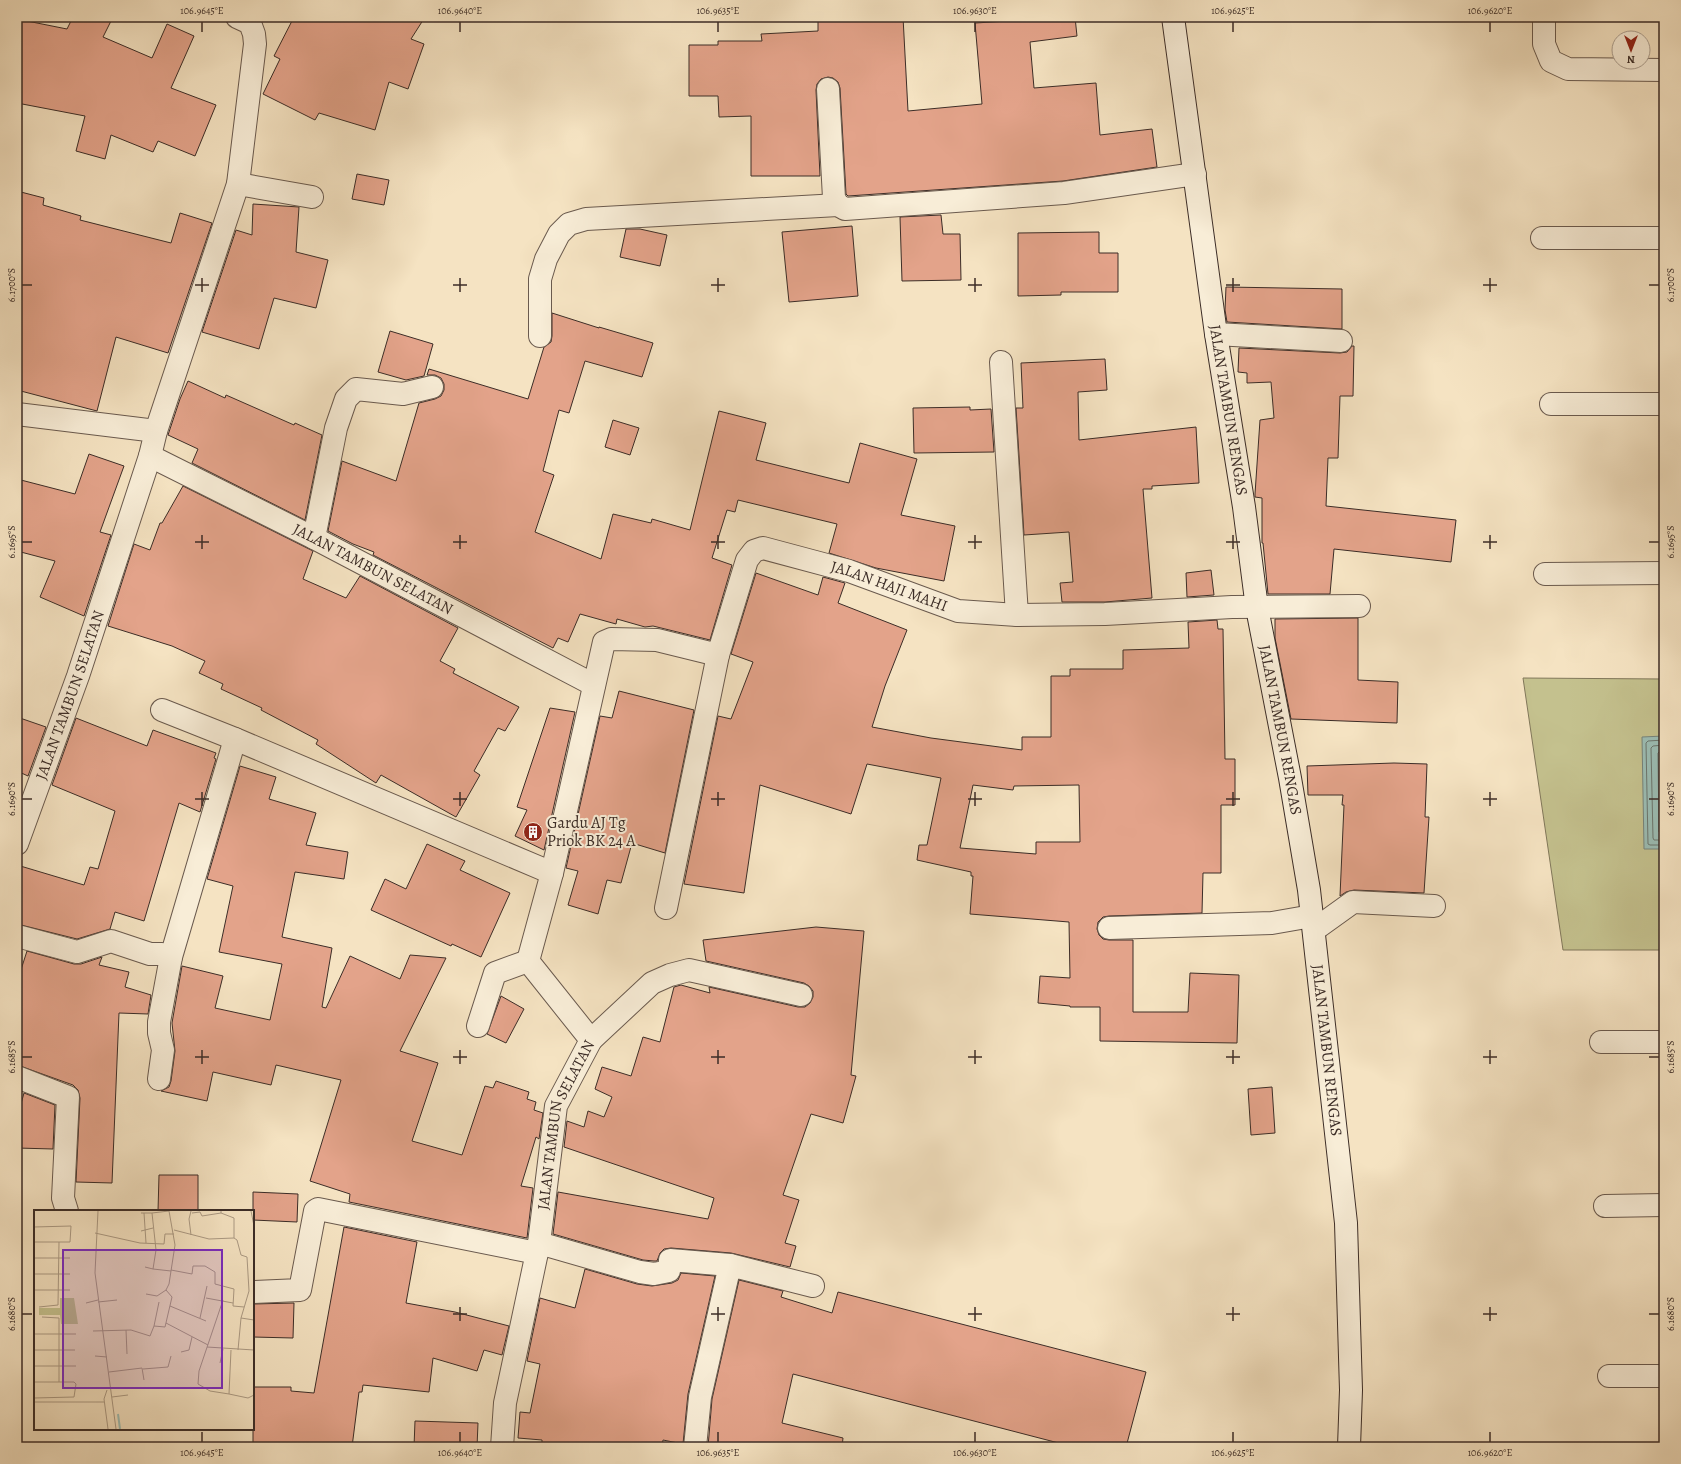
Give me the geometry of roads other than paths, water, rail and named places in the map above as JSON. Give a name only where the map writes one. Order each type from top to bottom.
[{"type":"street","name":"JALAN TAMBUN SELATAN","points":[[17,844],[78,676],[150,456],[156,431],[238,184],[256,44],[250,23],[237,17]]},
{"type":"street","name":"JALAN TAMBUN RENGAS","points":[[1173,17],[1192,174],[1244,507],[1247,608],[1290,778],[1309,890],[1309,922],[1346,1222],[1351,1390],[1349,1447]]},
{"type":"street","points":[[1544,17],[1544,44],[1551,61],[1568,68],[1664,70]]},
{"type":"street","points":[[828,89],[834,198],[838,205]]},
{"type":"street","points":[[540,336],[540,278],[546,259],[559,234],[569,224],[586,219],[838,205],[845,208],[1064,193],[1192,174]]},
{"type":"street","points":[[238,184],[312,197]]},
{"type":"street","points":[[1542,238],[1664,238]]},
{"type":"street","points":[[1216,334],[1341,341]]},
{"type":"street","points":[[1001,362],[1017,615]]},
{"type":"street","points":[[314,538],[336,428],[346,399],[356,389],[403,394],[432,387]]},
{"type":"street","points":[[1551,404],[1664,404]]},
{"type":"street","points":[[17,414],[156,431]]},
{"type":"street","name":"JALAN TAMBUN SELATAN","points":[[150,456],[314,538],[594,685]]},
{"type":"street","name":"JALAN HAJI MAHI","points":[[718,655],[747,560],[750,554],[763,548],[849,571],[958,610],[1017,615],[1105,614],[1247,608],[1359,606]]},
{"type":"street","points":[[1545,574],[1664,573]]},
{"type":"street","points":[[478,1026],[495,973],[528,960],[552,872],[603,645],[604,642],[611,639],[657,640],[718,655],[666,908]]},
{"type":"street","points":[[162,710],[235,739],[552,872]]},
{"type":"street","points":[[159,1079],[163,1050],[159,1033],[159,1022],[172,957],[235,739]]},
{"type":"street","points":[[1109,928],[1309,922],[1353,902],[1434,906]]},
{"type":"street","points":[[17,936],[77,952],[111,942],[150,954],[162,954],[172,957]]},
{"type":"street","name":"JALAN TAMBUN SELATAN","points":[[502,1447],[505,1403],[538,1248],[556,1106],[591,1040],[528,960]]},
{"type":"street","points":[[591,1040],[652,983],[670,975],[689,970],[800,995]]},
{"type":"street","points":[[1600,1042],[1664,1042]]},
{"type":"street","points":[[17,1077],[68,1098],[63,1198],[67,1210]]},
{"type":"street","points":[[1605,1206],[1664,1205]]},
{"type":"street","points":[[254,1292],[300,1290],[315,1211],[318,1209],[538,1248],[640,1272],[654,1274],[669,1271],[670,1260],[730,1265],[813,1286]]},
{"type":"street","points":[[695,1447],[700,1396],[730,1265]]},
{"type":"street","points":[[1609,1376],[1664,1376]]},
{"type":"water","points":[[1664,736],[1664,849],[1644,849],[1642,737]]},
{"type":"place","name":"Gardu AJ Tg Priok BK 24 A","points":[[533,832]]}]
